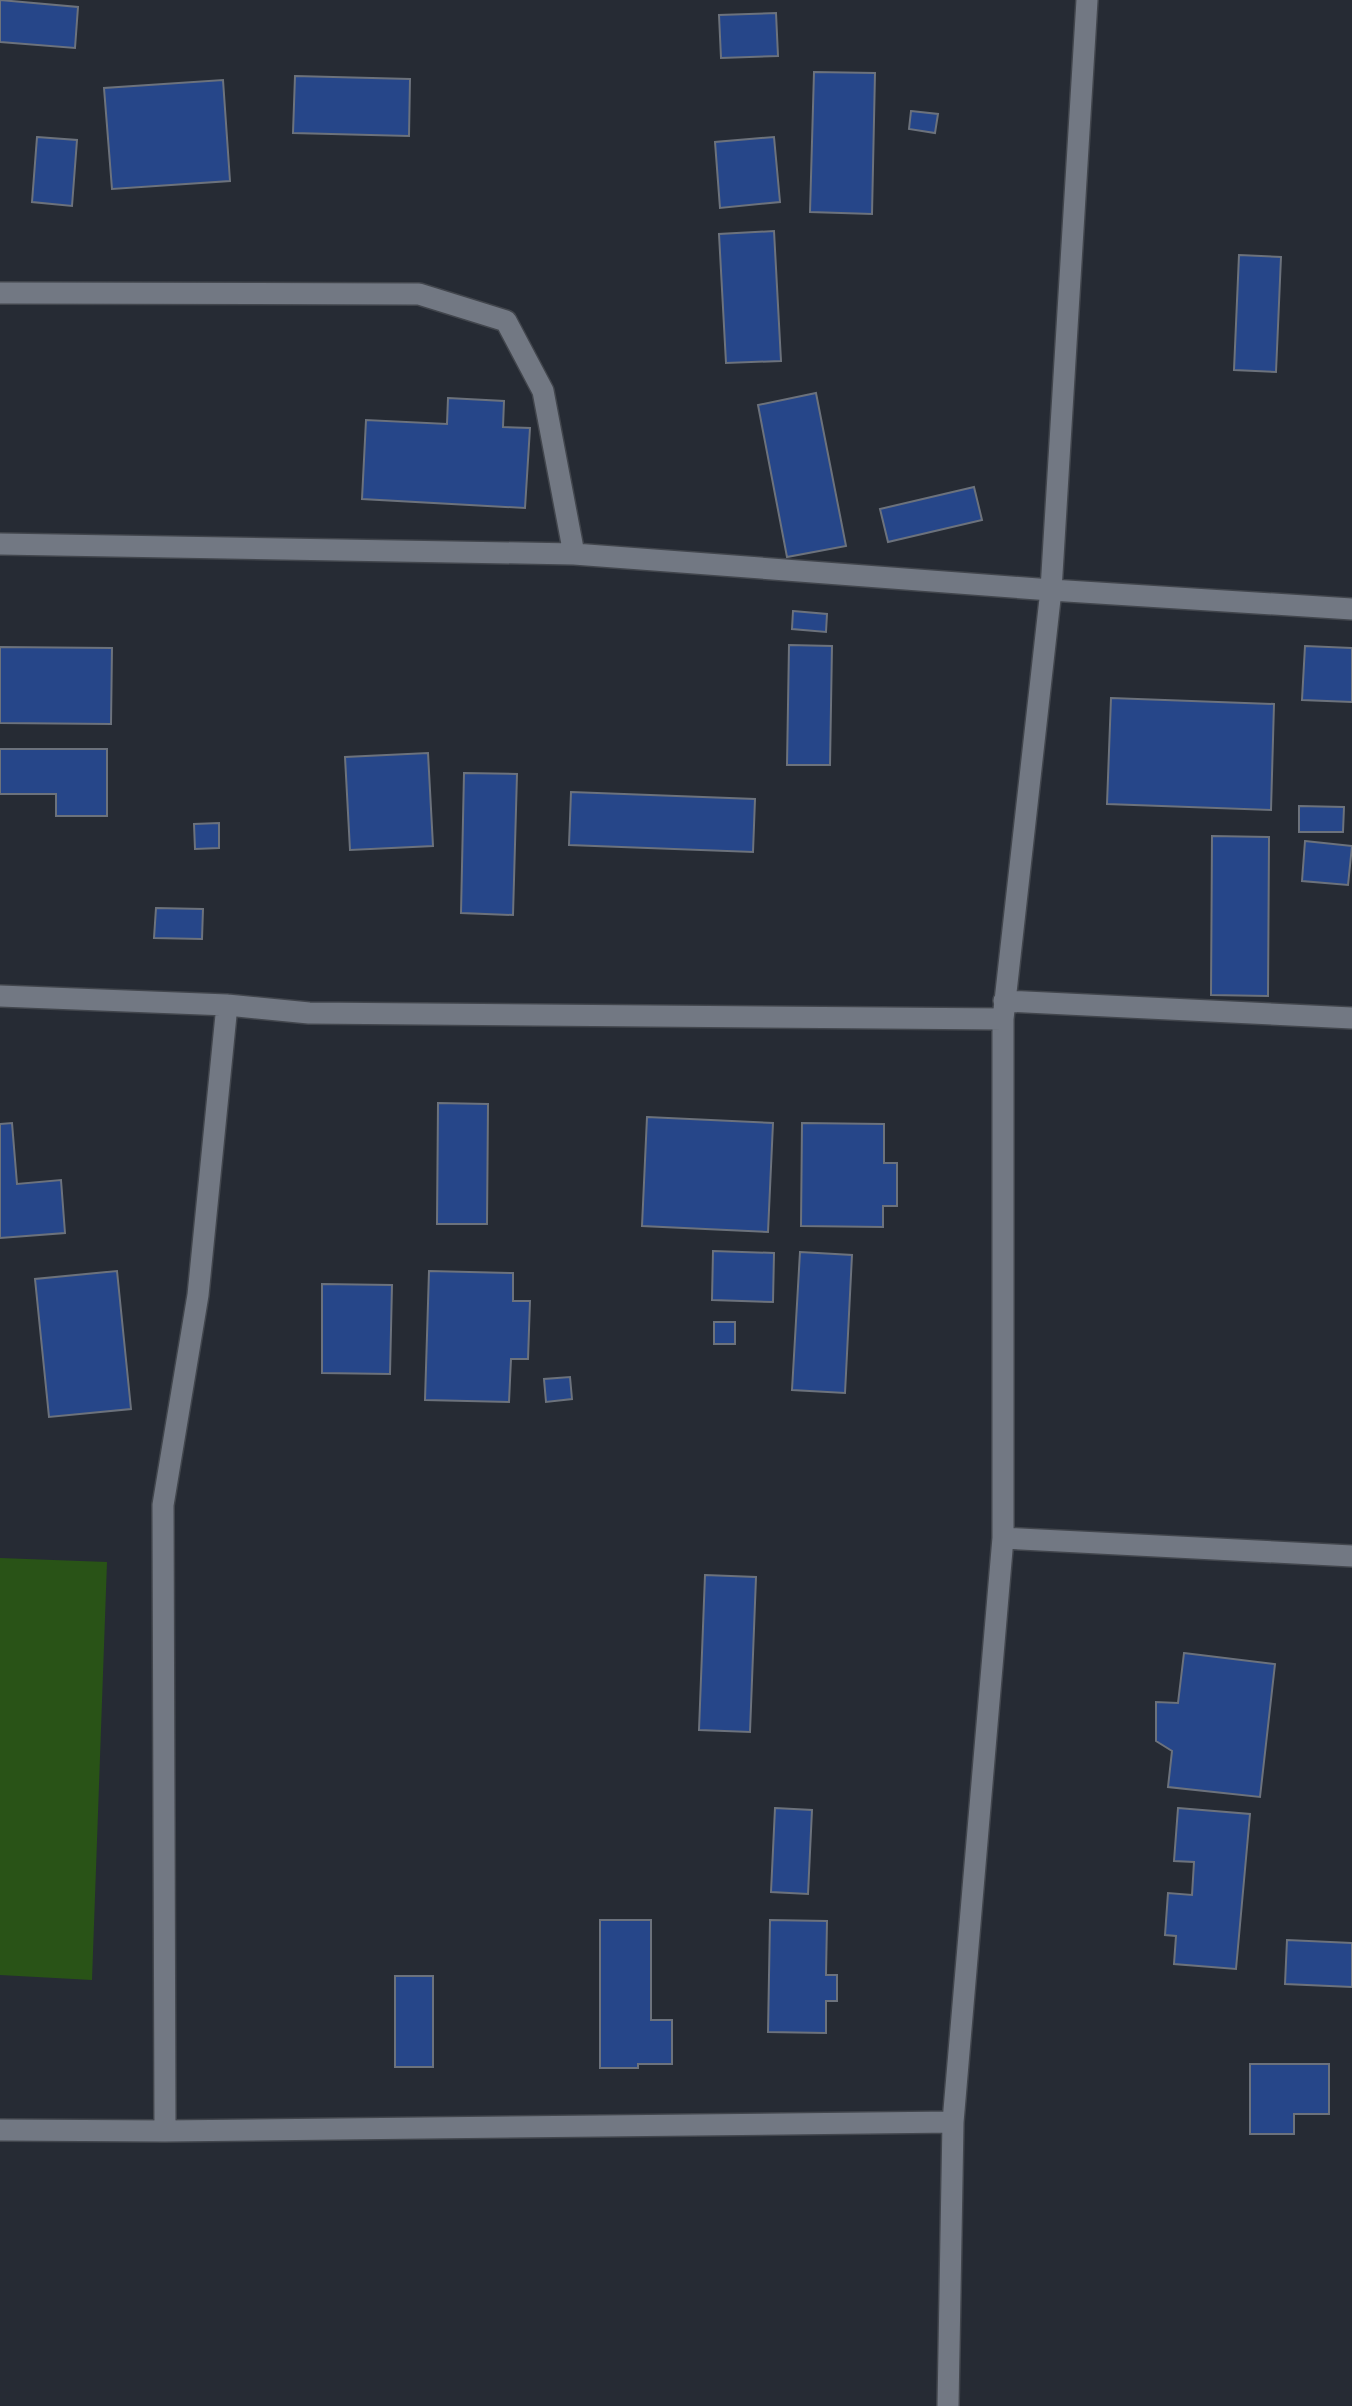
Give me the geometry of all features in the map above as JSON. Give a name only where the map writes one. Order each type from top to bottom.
[{"type":"street","points":[[948,2406],[953,2122],[1003,1538],[1004,1010],[1051,590],[1087,0]]},
{"type":"street","points":[[0,293],[419,294],[506,321],[543,391],[574,554]]},
{"type":"street","points":[[0,544],[574,554],[1051,590],[1352,609]]},
{"type":"street","points":[[0,996],[227,1005],[309,1013],[1004,1010],[1352,1018]]},
{"type":"street","points":[[165,2131],[163,1505],[198,1295],[227,1005]]},
{"type":"street","points":[[1003,1538],[1352,1556]]},
{"type":"street","points":[[0,2130],[165,2131],[953,2122]]},
{"type":"green space","points":[[0,1558],[107,1562],[92,1980],[0,1975]]},
{"type":"building","points":[[0,0],[78,7],[75,48],[0,42]]},
{"type":"building","points":[[776,13],[778,56],[721,58],[719,15]]},
{"type":"building","points":[[814,72],[875,73],[872,214],[810,212]]},
{"type":"building","points":[[295,76],[410,79],[409,136],[293,133]]},
{"type":"building","points":[[223,80],[230,181],[112,189],[104,88]]},
{"type":"building","points":[[911,111],[938,114],[935,133],[909,129]]},
{"type":"building","points":[[37,137],[77,140],[72,206],[32,202]]},
{"type":"building","points":[[774,137],[780,202],[720,208],[715,142]]},
{"type":"building","points":[[774,231],[781,361],[726,363],[719,234]]},
{"type":"building","points":[[1239,255],[1281,257],[1276,372],[1234,370]]},
{"type":"building","points":[[816,393],[846,546],[787,557],[758,405]]},
{"type":"building","points":[[448,398],[504,401],[503,427],[530,428],[525,508],[362,499],[366,420],[447,424]]},
{"type":"building","points":[[974,487],[982,520],[888,542],[880,509]]},
{"type":"building","points":[[793,611],[827,614],[826,632],[792,629]]},
{"type":"building","points":[[789,645],[832,646],[830,765],[787,765]]},
{"type":"building","points":[[1305,646],[1352,648],[1352,702],[1302,700]]},
{"type":"building","points":[[0,647],[112,648],[111,724],[0,723]]},
{"type":"building","points":[[1111,698],[1274,704],[1271,810],[1107,804]]},
{"type":"building","points":[[0,749],[107,749],[107,816],[56,816],[56,794],[0,794]]},
{"type":"building","points":[[428,753],[433,846],[350,850],[345,757]]},
{"type":"building","points":[[464,773],[517,774],[513,915],[461,913]]},
{"type":"building","points":[[571,792],[755,799],[753,852],[569,845]]},
{"type":"building","points":[[1299,806],[1344,807],[1343,832],[1299,832]]},
{"type":"building","points":[[219,823],[219,848],[195,849],[194,824]]},
{"type":"building","points":[[1212,836],[1269,837],[1268,996],[1211,995]]},
{"type":"building","points":[[1305,841],[1352,846],[1348,885],[1302,881]]},
{"type":"building","points":[[156,908],[203,909],[202,939],[154,938]]},
{"type":"building","points":[[438,1103],[488,1104],[487,1224],[437,1224]]},
{"type":"building","points":[[647,1117],[773,1123],[768,1232],[642,1226]]},
{"type":"building","points":[[12,1123],[17,1184],[61,1180],[65,1233],[0,1238],[0,1124]]},
{"type":"building","points":[[802,1123],[884,1124],[884,1163],[897,1163],[897,1206],[883,1206],[883,1227],[801,1226]]},
{"type":"building","points":[[713,1251],[774,1253],[773,1302],[712,1300]]},
{"type":"building","points":[[800,1252],[852,1255],[845,1393],[792,1390]]},
{"type":"building","points":[[117,1271],[131,1409],[49,1417],[35,1279]]},
{"type":"building","points":[[429,1271],[513,1273],[513,1301],[530,1301],[528,1359],[511,1359],[509,1402],[425,1400]]},
{"type":"building","points":[[322,1284],[392,1285],[390,1374],[322,1373]]},
{"type":"building","points":[[714,1322],[735,1322],[735,1344],[714,1344]]},
{"type":"building","points":[[570,1377],[572,1399],[546,1402],[544,1379]]},
{"type":"building","points":[[705,1575],[756,1577],[750,1732],[699,1730]]},
{"type":"building","points":[[1184,1653],[1275,1664],[1260,1797],[1168,1787],[1172,1751],[1156,1741],[1156,1702],[1178,1703]]},
{"type":"building","points":[[775,1808],[812,1810],[808,1894],[771,1892]]},
{"type":"building","points":[[1178,1808],[1250,1814],[1236,1969],[1174,1964],[1176,1936],[1165,1935],[1168,1893],[1192,1895],[1194,1862],[1174,1861]]},
{"type":"building","points":[[600,1920],[651,1920],[651,2020],[672,2020],[672,2064],[638,2064],[638,2068],[600,2068]]},
{"type":"building","points":[[770,1920],[827,1921],[826,1975],[837,1975],[837,2001],[826,2001],[826,2033],[768,2032]]},
{"type":"building","points":[[1287,1940],[1352,1943],[1352,1987],[1285,1984]]},
{"type":"building","points":[[395,1976],[433,1976],[433,2067],[395,2067]]},
{"type":"building","points":[[1250,2064],[1329,2064],[1329,2114],[1294,2114],[1294,2134],[1250,2134]]}]
